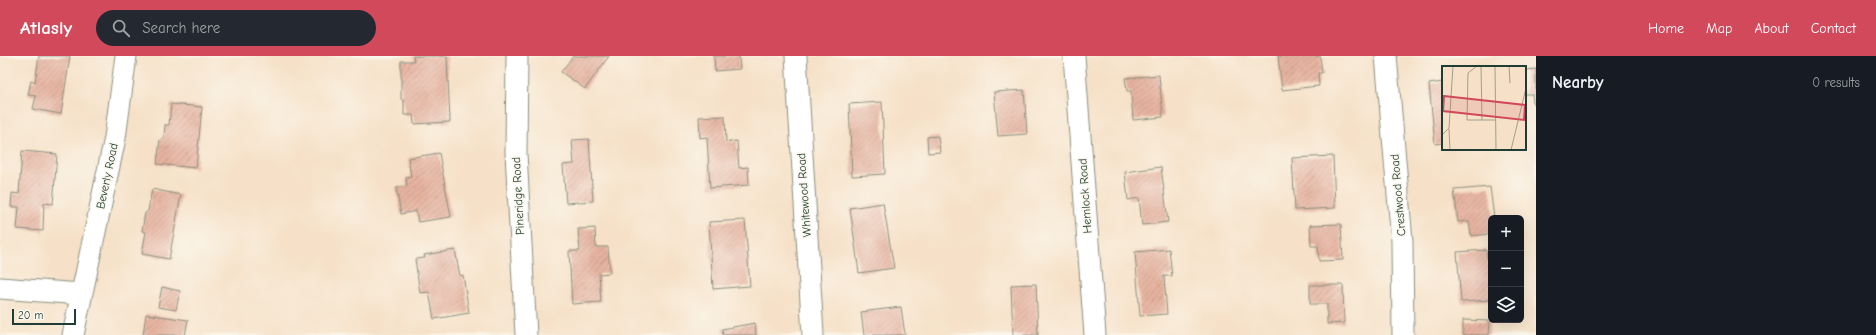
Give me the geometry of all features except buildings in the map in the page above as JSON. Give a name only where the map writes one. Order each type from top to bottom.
[{"type":"street","name":"Beverly Road","points":[[73,335],[115,138],[126,56]]},
{"type":"street","name":"Pineridge Road","points":[[517,56],[516,153],[526,335]]},
{"type":"street","name":"Whitewood Road","points":[[796,56],[813,335]]},
{"type":"street","name":"Hemlock Road","points":[[1074,56],[1095,335]]},
{"type":"street","name":"Crestwood Road","points":[[1386,56],[1402,241],[1403,335]]},
{"type":"street","points":[[0,288],[81,294]]}]
